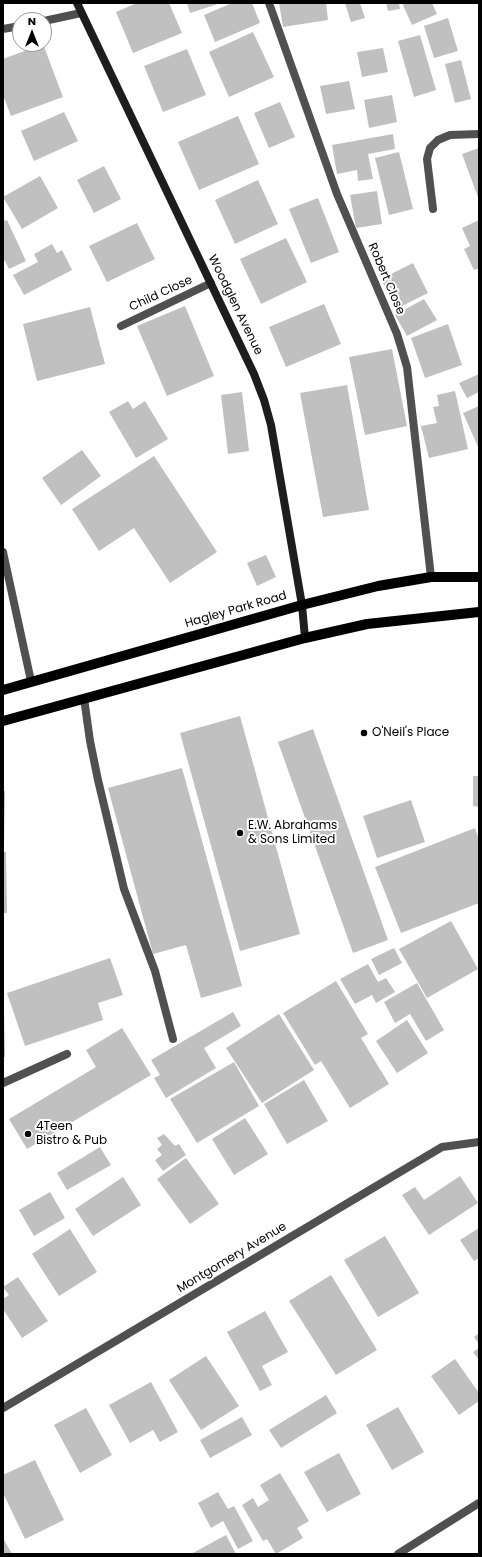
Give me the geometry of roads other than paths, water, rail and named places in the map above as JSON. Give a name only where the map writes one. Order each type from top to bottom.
[{"type":"main road","name":"Hagley Park Road","points":[[3,690],[302,605],[378,586],[431,577],[479,577]]},
{"type":"main road","points":[[3,721],[306,638],[367,624],[479,612]]},
{"type":"street","name":"Woodglen Avenue","points":[[77,3],[254,374],[264,400],[271,425],[302,605],[306,638]]},
{"type":"street","name":"Robert Close","points":[[269,3],[337,194],[397,334],[407,367],[431,577]]},
{"type":"street","points":[[52,19],[81,13]]},
{"type":"street","points":[[432,210],[427,159],[430,148],[438,140],[450,135],[479,134]]},
{"type":"street","name":"Child Close","points":[[121,326],[211,283]]},
{"type":"street","points":[[3,552],[31,681]]},
{"type":"street","points":[[84,698],[90,741],[98,780],[124,889],[155,971],[173,1039]]},
{"type":"street","points":[[3,1084],[67,1054]]},
{"type":"street","name":"Montgomery Avenue","points":[[3,1408],[442,1148],[479,1142]]},
{"type":"street","points":[[398,1554],[479,1504]]},
{"type":"place","name":"O'Neil's Place","points":[[364,733]]},
{"type":"place","name":"E.W. Abrahams & Sons Limited","points":[[240,833]]},
{"type":"place","name":"4Teen Bistro & Pub","points":[[28,1134]]}]
